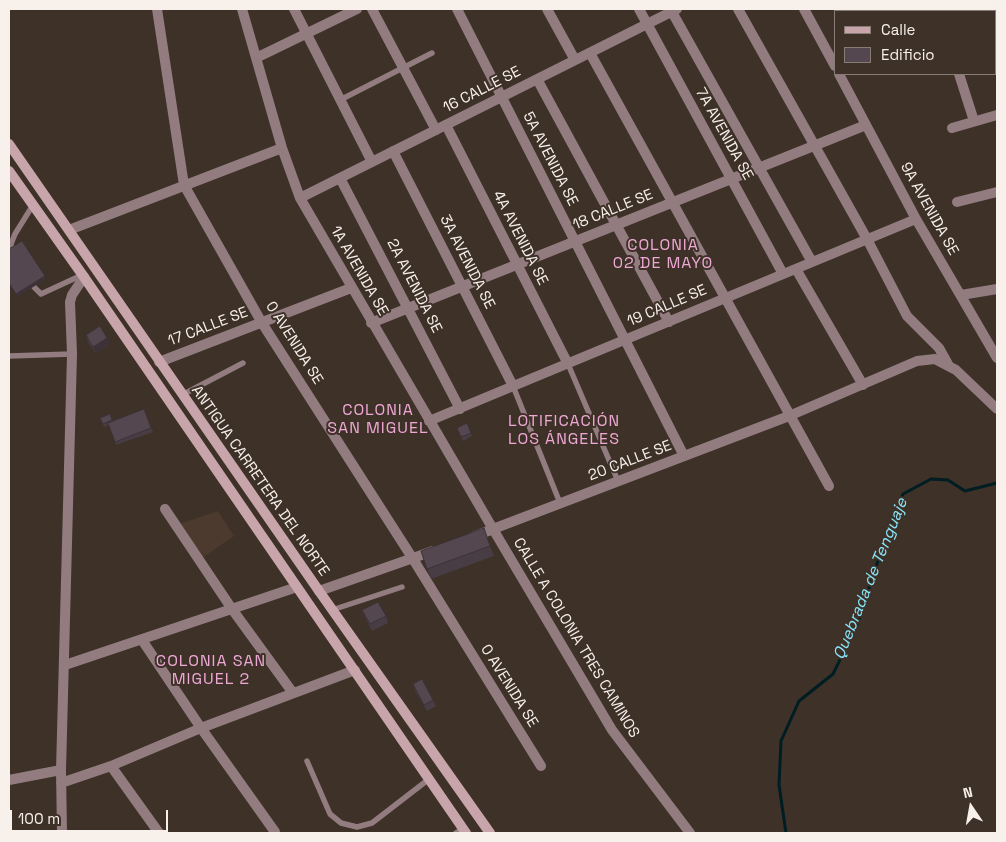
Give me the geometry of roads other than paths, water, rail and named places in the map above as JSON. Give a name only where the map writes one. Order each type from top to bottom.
[{"type":"main road","name":"ANTIGUA CARRETERA DEL NORTE","points":[[9,144],[332,610],[490,833]]},
{"type":"main road","name":"ANTIGUA CARRETERA DEL NORTE","points":[[9,171],[355,670],[429,779],[462,832]]},
{"type":"street","name":"0 AVENIDA SE","points":[[157,9],[184,185],[262,323],[413,558],[541,766]]},
{"type":"street","name":"1A AVENIDA SE","points":[[242,9],[282,148],[300,198],[350,288],[493,529]]},
{"type":"street","points":[[294,9],[372,162]]},
{"type":"street","points":[[256,58],[357,9]]},
{"type":"street","name":"4A AVENIDA SE","points":[[372,9],[403,67],[441,127],[568,364]]},
{"type":"street","name":"5A AVENIDA SE","points":[[457,9],[684,456]]},
{"type":"street","points":[[547,9],[575,60]]},
{"type":"street","name":"7A AVENIDA SE","points":[[639,9],[783,274]]},
{"type":"street","points":[[738,9],[908,316],[939,348],[949,366],[956,370],[997,409]]},
{"type":"street","points":[[804,9],[834,64]]},
{"type":"street","points":[[674,10],[758,168],[812,262]]},
{"type":"street","name":"16 CALLE SE","points":[[300,198],[674,10]]},
{"type":"street","points":[[590,53],[829,486]]},
{"type":"street","name":"9A AVENIDA SE","points":[[840,75],[916,219],[997,358]]},
{"type":"street","points":[[959,75],[974,121]]},
{"type":"street","points":[[537,79],[669,322]]},
{"type":"street","points":[[952,128],[997,115]]},
{"type":"street","name":"18 CALLE SE","points":[[371,322],[866,125]]},
{"type":"street","points":[[69,230],[282,148]]},
{"type":"street","name":"3A AVENIDA SE","points":[[393,151],[513,386]]},
{"type":"street","name":"2A AVENIDA SE","points":[[340,178],[460,409]]},
{"type":"street","points":[[956,202],[997,192]]},
{"type":"street","name":"19 CALLE SE","points":[[430,421],[916,219]]},
{"type":"street","points":[[796,269],[863,385]]},
{"type":"street","points":[[62,833],[61,770],[72,354],[70,302],[83,276]]},
{"type":"street","name":"17 CALLE SE","points":[[159,362],[350,288]]},
{"type":"street","points":[[961,295],[997,289]]},
{"type":"street","name":"20 CALLE SE","points":[[466,539],[789,416],[917,361],[935,359],[949,366]]},
{"type":"street","points":[[165,509],[232,609],[293,693]]},
{"type":"street","name":"CALLE A COLONIA TRES CAMINOS","points":[[493,529],[612,730],[690,833]]},
{"type":"street","points":[[319,591],[440,549]]},
{"type":"street","points":[[65,665],[297,587]]},
{"type":"street","points":[[142,640],[201,728],[275,832]]},
{"type":"street","points":[[61,783],[111,766],[201,728],[355,670]]},
{"type":"street","points":[[111,766],[159,833]]},
{"type":"street","points":[[9,780],[61,770]]},
{"type":"lane","points":[[340,100],[432,53]]},
{"type":"lane","points":[[12,252],[11,244],[15,234],[33,205]]},
{"type":"lane","points":[[34,287],[41,294],[83,276]]},
{"type":"lane","points":[[9,356],[72,354]]},
{"type":"lane","points":[[182,395],[243,363]]},
{"type":"lane","points":[[568,364],[618,482]]},
{"type":"lane","points":[[513,386],[560,503]]},
{"type":"lane","points":[[332,610],[402,587]]},
{"type":"lane","points":[[307,761],[330,814],[340,823],[357,827],[372,823],[429,779]]},
{"type":"waterway","name":"Quebrada de Tenguaje","points":[[786,833],[779,785],[781,741],[799,701],[833,674],[857,625],[888,530],[903,494],[931,479],[948,480],[965,491],[997,483]]},
{"type":"district","name":"COLONIA 02 DE MAYO","points":[[663,255]]},
{"type":"district","name":"COLONIA SAN MIGUEL","points":[[378,420]]},
{"type":"district","name":"LOTIFICACIÓN LOS ÁNGELES","points":[[564,431]]},
{"type":"district","name":"COLONIA SAN MIGUEL 2","points":[[211,671]]}]
